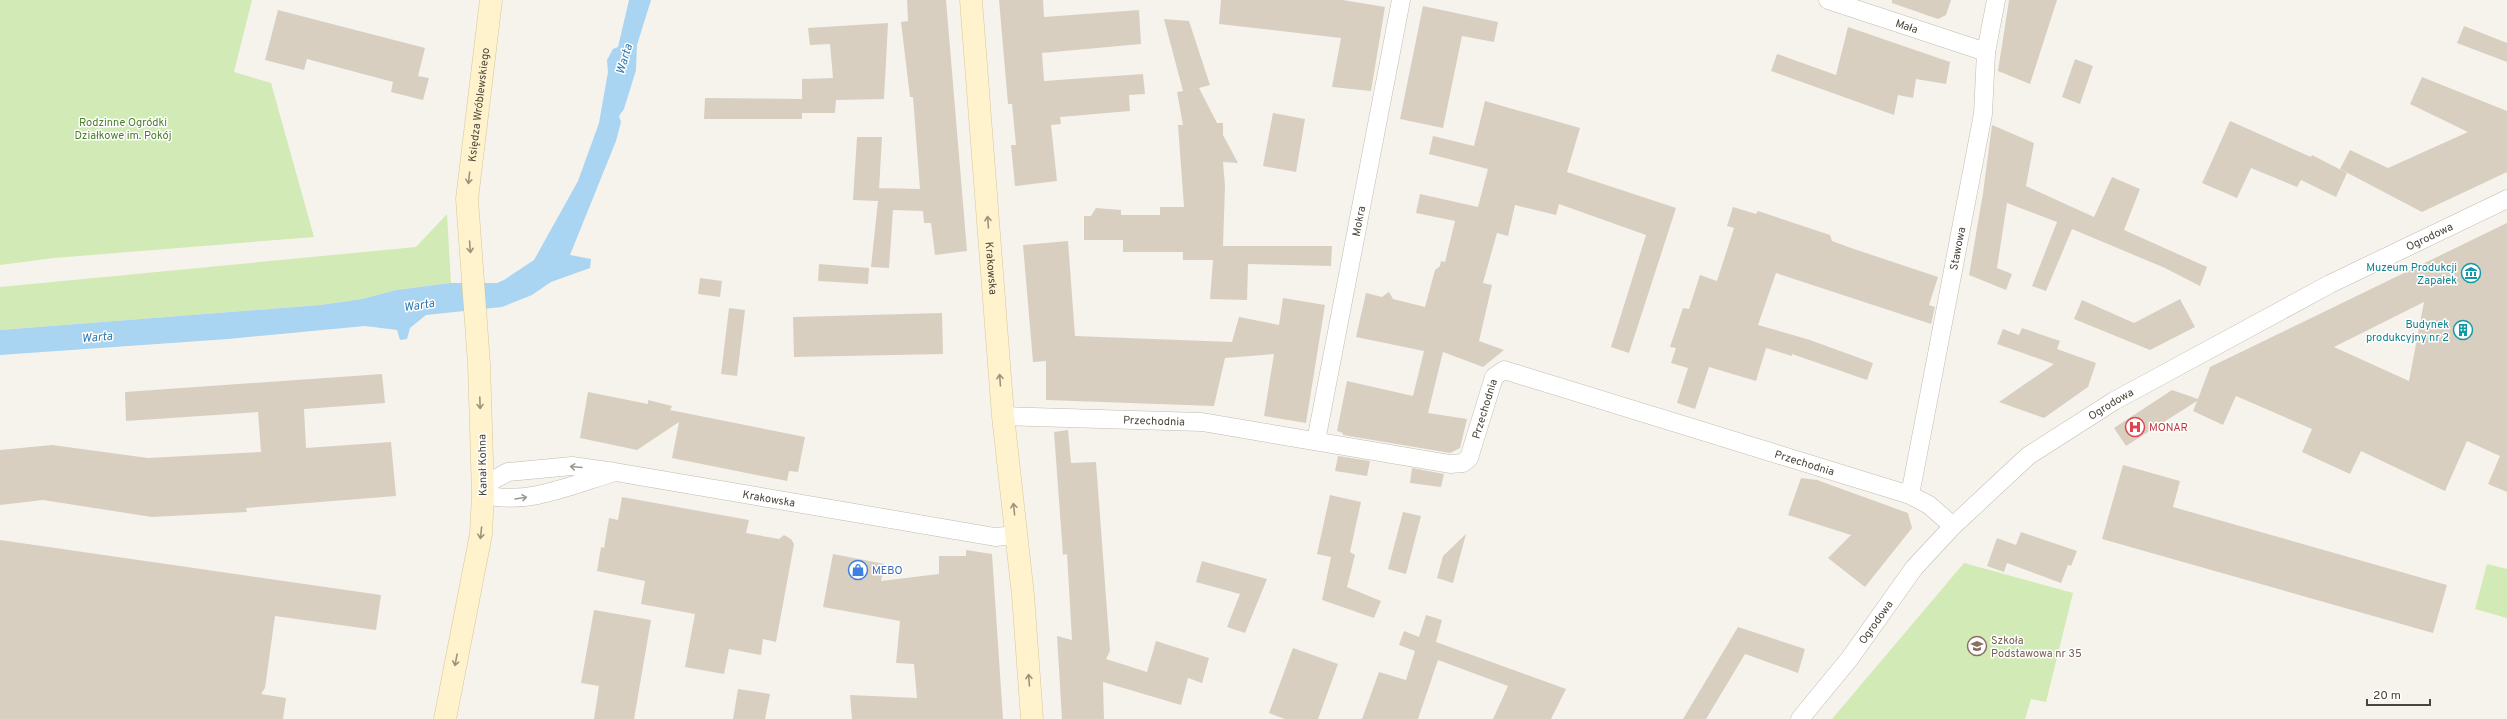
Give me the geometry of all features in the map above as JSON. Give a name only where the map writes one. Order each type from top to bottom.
[{"type":"street","name":"Księdza Wróblewskiego","points":[[468,208],[474,133],[492,0]]},
{"type":"street","name":"Krakowska","points":[[971,0],[1003,416],[1017,535],[1032,719]]},
{"type":"street","name":"Mokra","points":[[1316,441],[1401,0]]},
{"type":"street","name":"Mała","points":[[1828,0],[1986,52]]},
{"type":"street","name":"Stawowa","points":[[1910,495],[1983,114],[1986,52],[1996,0]]},
{"type":"street","name":"Ogrodowa","points":[[1800,719],[1850,658],[1914,568],[1953,526],[2028,456],[2114,401],[2330,284],[2507,199]]},
{"type":"street","name":"Kanał Kohna","points":[[445,719],[481,534],[483,494],[479,364],[468,208]]},
{"type":"street","name":"Przechodnia","points":[[1003,416],[1202,422],[1450,464],[1463,463],[1469,458],[1494,377],[1504,370],[1910,495],[1929,505],[1953,526]]},
{"type":"street","name":"Krakowska","points":[[483,494],[493,480],[508,472],[572,466],[615,472],[995,537],[1017,535]]},
{"type":"street","points":[[483,494],[500,499],[520,499],[615,472]]},
{"type":"green space","name":"Rodzinne Ogródki Działkowe im. Pokój","points":[[0,0],[252,0],[234,72],[271,83],[314,237],[54,258],[0,265]]},
{"type":"green space","points":[[447,214],[451,283],[396,290],[362,299],[320,305],[0,330],[0,287],[416,247]]},
{"type":"green space","name":"Szkoła Podstawowa nr 35","points":[[1964,563],[2073,593],[2046,702],[2031,699],[2025,719],[1832,719]]},
{"type":"green space","points":[[2487,564],[2507,569],[2507,618],[2475,609]]},
{"type":"water","name":"Warta","points":[[629,0],[651,0],[637,45],[636,70],[624,109],[619,116],[621,122],[616,141],[570,255],[591,259],[590,268],[551,282],[532,295],[502,307],[426,315],[410,328],[407,339],[400,340],[397,330],[365,326],[228,339],[0,355],[0,330],[320,305],[362,299],[396,290],[451,283],[497,283],[504,280],[534,260],[578,181],[599,123],[608,72],[607,60],[613,49],[618,47]]},
{"type":"building","points":[[907,0],[946,0],[967,251],[935,255],[931,223],[924,223],[923,211],[893,210],[889,268],[871,267],[878,201],[853,200],[857,137],[882,137],[879,188],[920,189],[913,97],[910,97],[901,22],[908,21]]},
{"type":"building","points":[[999,0],[1043,0],[1044,17],[1139,10],[1141,44],[1042,53],[1044,81],[1143,74],[1145,94],[1129,95],[1130,111],[1060,117],[1061,124],[1051,125],[1057,181],[1015,186],[1011,145],[1016,145],[1012,104],[1008,104]]},
{"type":"building","points":[[1221,0],[1343,0],[1385,7],[1371,91],[1332,87],[1341,38],[1219,24]]},
{"type":"building","points":[[1892,0],[1951,0],[1946,15],[1938,19],[1892,3]]},
{"type":"building","points":[[2009,0],[2057,0],[2030,84],[1998,71]]},
{"type":"building","points":[[1423,6],[1498,22],[1494,42],[1462,36],[1443,128],[1400,119]]},
{"type":"building","points":[[278,10],[425,48],[418,76],[429,78],[423,100],[391,92],[393,82],[307,59],[304,70],[265,60]]},
{"type":"building","points":[[1164,19],[1189,21],[1210,85],[1199,88],[1217,123],[1223,123],[1223,135],[1238,163],[1223,162],[1225,186],[1223,246],[1332,246],[1331,266],[1248,264],[1247,300],[1210,299],[1213,260],[1183,260],[1183,252],[1123,252],[1123,240],[1084,240],[1084,216],[1091,216],[1096,208],[1121,210],[1121,215],[1160,215],[1160,207],[1184,207],[1178,125],[1183,125],[1177,92],[1183,91]]},
{"type":"building","points":[[888,23],[884,99],[836,100],[835,113],[802,113],[802,79],[833,78],[830,44],[810,45],[808,28]]},
{"type":"building","points":[[2464,26],[2507,43],[2507,62],[2457,43]]},
{"type":"building","points":[[1848,27],[1950,62],[1946,84],[1916,79],[1913,98],[1898,95],[1894,115],[1771,71],[1777,54],[1836,75]]},
{"type":"building","points":[[2075,59],[2093,66],[2080,104],[2062,97]]},
{"type":"building","points":[[2422,77],[2507,111],[2507,172],[2422,212],[2340,169],[2350,150],[2388,168],[2468,132],[2410,104]]},
{"type":"building","points":[[705,98],[802,99],[802,119],[704,119]]},
{"type":"building","points":[[1485,101],[1580,128],[1567,172],[1676,208],[1629,353],[1611,347],[1646,235],[1559,204],[1556,215],[1515,205],[1508,236],[1497,233],[1483,283],[1492,285],[1479,341],[1504,350],[1483,367],[1443,352],[1428,413],[1467,419],[1460,448],[1450,453],[1343,435],[1343,433],[1337,431],[1347,381],[1413,396],[1424,351],[1356,337],[1366,293],[1382,297],[1389,292],[1393,299],[1425,307],[1435,270],[1440,266],[1441,261],[1445,262],[1455,221],[1416,213],[1420,194],[1478,207],[1488,169],[1429,154],[1433,136],[1474,146]]},
{"type":"building","points":[[1273,113],[1305,119],[1296,172],[1263,166]]},
{"type":"building","points":[[2230,121],[2311,157],[2312,155],[2347,173],[2336,197],[2301,180],[2297,187],[2251,168],[2237,198],[2202,183]]},
{"type":"building","points":[[1992,125],[2034,143],[2026,186],[2094,217],[2112,177],[2140,189],[2124,230],[2207,267],[2200,286],[2165,268],[2072,229],[2046,291],[2032,286],[2057,222],[2007,203],[1997,268],[2012,274],[2006,290],[1969,275],[1983,193]]},
{"type":"building","points":[[1733,207],[1756,214],[1758,211],[1830,235],[1832,241],[1938,277],[1929,305],[1935,307],[1931,324],[1776,273],[1758,325],[1810,340],[1873,363],[1867,380],[1792,354],[1792,356],[1766,348],[1756,381],[1709,367],[1695,409],[1677,403],[1688,368],[1671,363],[1676,348],[1670,347],[1683,308],[1689,309],[1700,275],[1717,281],[1734,228],[1727,226]]},
{"type":"building","points":[[2507,223],[2507,492],[2488,484],[2500,456],[2467,441],[2445,491],[2361,451],[2350,474],[2302,452],[2312,429],[2236,396],[2223,425],[2193,411],[2197,401],[2126,446],[2114,428],[2172,390],[2198,399],[2210,367]],"holes":[[[2424,302],[2409,381],[2334,347]]]},
{"type":"building","points":[[1068,241],[1075,336],[1232,342],[1239,317],[1279,325],[1283,298],[1325,305],[1306,423],[1264,416],[1274,354],[1225,358],[1214,406],[1046,400],[1046,361],[1033,362],[1023,245]]},
{"type":"building","points":[[819,264],[869,268],[868,284],[818,281]]},
{"type":"building","points":[[700,278],[722,281],[720,297],[698,294]]},
{"type":"building","points":[[2180,299],[2195,327],[2150,350],[2074,319],[2082,300],[2134,323]]},
{"type":"building","points":[[729,308],[745,310],[737,376],[721,374]]},
{"type":"building","points":[[942,313],[943,354],[794,357],[793,317]]},
{"type":"building","points":[[2022,328],[2060,341],[2057,349],[2096,363],[2088,387],[2044,418],[1999,402],[2054,364],[1997,344],[2003,329],[2019,335]]},
{"type":"building","points":[[382,374],[385,403],[304,409],[306,448],[391,442],[396,496],[246,508],[247,512],[152,517],[43,500],[0,505],[0,450],[52,445],[148,458],[261,452],[258,412],[126,421],[125,392]]},
{"type":"building","points":[[588,392],[648,404],[648,400],[672,406],[670,410],[805,437],[798,472],[789,471],[787,481],[672,458],[679,422],[637,450],[580,438]]},
{"type":"building","points":[[1068,430],[1071,463],[1096,462],[1110,651],[1106,659],[1147,672],[1156,641],[1209,658],[1202,683],[1188,678],[1181,705],[1103,682],[1104,719],[1062,719],[1057,636],[1072,640],[1067,554],[1063,555],[1054,432]]},
{"type":"building","points":[[1338,456],[1370,461],[1367,476],[1335,471]]},
{"type":"building","points":[[2123,465],[2180,481],[2173,507],[2447,585],[2433,633],[2102,539]]},
{"type":"building","points":[[1412,468],[1444,474],[1441,487],[1410,483]]},
{"type":"building","points":[[1801,478],[1817,480],[1908,513],[1912,528],[1865,587],[1828,558],[1851,535],[1788,515]]},
{"type":"building","points":[[1330,495],[1361,502],[1350,552],[1355,555],[1347,587],[1381,601],[1374,618],[1322,600],[1331,557],[1317,554]]},
{"type":"building","points":[[622,497],[749,520],[746,533],[779,539],[784,535],[791,539],[794,544],[776,642],[763,639],[761,655],[729,649],[724,674],[685,667],[695,614],[641,604],[645,581],[597,571],[601,547],[604,548],[609,518],[618,520]]},
{"type":"building","points":[[1403,512],[1421,516],[1406,574],[1388,569]]},
{"type":"building","points":[[2021,532],[2077,551],[2071,566],[2068,565],[2061,583],[2007,563],[2004,572],[1987,566],[1997,538],[2016,545]]},
{"type":"building","points":[[1466,534],[1453,583],[1437,578],[1443,556]]},
{"type":"building","points":[[0,540],[381,595],[376,630],[275,616],[265,688],[261,694],[286,698],[283,719],[0,719]]},
{"type":"building","points":[[966,550],[992,554],[1003,719],[852,719],[850,695],[917,698],[914,664],[896,663],[900,621],[823,607],[833,554],[885,564],[881,581],[939,574],[939,556],[966,556]]},
{"type":"building","points":[[1202,561],[1267,579],[1245,633],[1227,627],[1240,594],[1196,582]]},
{"type":"building","points":[[594,610],[651,620],[634,719],[594,719],[599,686],[581,683]]},
{"type":"building","points":[[1426,615],[1442,620],[1436,642],[1566,689],[1551,719],[1493,719],[1508,686],[1438,660],[1418,719],[1362,719],[1379,672],[1406,680],[1415,651],[1399,645],[1404,631],[1419,637]]},
{"type":"building","points":[[1738,627],[1805,649],[1798,673],[1745,654],[1706,719],[1683,719]]},
{"type":"building","points":[[1293,648],[1338,664],[1318,719],[1285,719],[1269,713]]},
{"type":"building","points":[[738,689],[770,694],[765,719],[733,719]]},
{"type":"place","name":"Muzeum Produkcji Zapałek","points":[[2471,273]]},
{"type":"place","name":"Budynek produkcyjny nr 2","points":[[2463,330]]},
{"type":"place","name":"MONAR","points":[[2135,427]]},
{"type":"place","name":"MEBO","points":[[858,570]]},
{"type":"place","name":"Szkoła Podstawowa nr 35","points":[[1977,646]]}]
